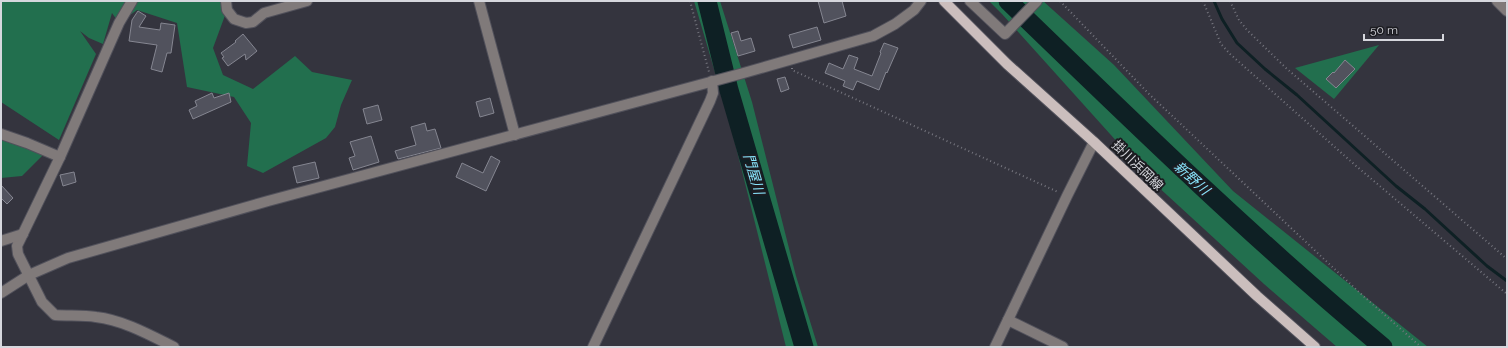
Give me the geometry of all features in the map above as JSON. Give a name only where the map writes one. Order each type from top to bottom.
[{"type":"main road","name":"掛川浜岡線","points":[[944,1],[1007,64],[1094,142],[1257,296],[1315,347]]},
{"type":"street","points":[[132,1],[119,23],[60,158],[17,246],[18,254],[42,302],[55,315],[96,317],[136,329],[173,347]]},
{"type":"street","points":[[226,1],[227,10],[234,19],[246,24],[253,22],[264,13],[307,1]]},
{"type":"street","points":[[479,1],[515,135]]},
{"type":"street","points":[[1,293],[29,275],[68,258],[268,201],[740,74],[873,36],[895,24],[914,10],[921,1]]},
{"type":"street","points":[[970,1],[1005,34],[1037,1]]},
{"type":"street","points":[[1497,1],[1507,11]]},
{"type":"street","points":[[593,347],[710,102],[713,93],[712,81]]},
{"type":"street","points":[[1,134],[27,143],[60,158]]},
{"type":"street","points":[[995,347],[1066,196],[1094,142]]},
{"type":"street","points":[[1,241],[23,234]]},
{"type":"street","points":[[1008,320],[1063,347]]},
{"type":"path","points":[[690,1],[712,81]]},
{"type":"path","points":[[1060,1],[1149,94],[1360,293],[1422,347]]},
{"type":"path","points":[[1203,1],[1221,44],[1230,54],[1355,166],[1507,294]]},
{"type":"path","points":[[1230,1],[1239,20],[1247,30],[1286,68],[1507,260]]},
{"type":"path","points":[[788,60],[792,70],[1066,196]]},
{"type":"green space","points":[[1,1],[224,1],[227,10],[213,48],[223,75],[253,89],[295,56],[312,72],[352,80],[341,105],[335,127],[326,138],[263,173],[247,166],[251,123],[234,97],[187,87],[177,23],[137,10],[119,23],[112,13],[103,44],[89,38],[80,31],[96,54],[59,140],[1,102]]},
{"type":"green space","points":[[694,1],[720,1],[752,102],[796,276],[818,347],[786,347],[730,123]]},
{"type":"green space","points":[[989,1],[1043,1],[1114,65],[1233,191],[1428,347],[1337,347],[1264,284],[1155,184]]},
{"type":"green space","points":[[1379,45],[1334,99],[1295,68]]},
{"type":"green space","points":[[1,134],[44,154],[22,176],[1,178]]},
{"type":"building","points":[[818,1],[842,1],[846,16],[824,23]]},
{"type":"building","points":[[138,11],[146,16],[139,27],[160,30],[161,23],[175,25],[171,53],[167,53],[162,72],[151,69],[157,45],[129,41],[132,20]]},
{"type":"building","points":[[817,27],[821,40],[793,48],[789,35]]},
{"type":"building","points":[[738,31],[741,41],[751,38],[755,51],[738,56],[731,33]]},
{"type":"building","points":[[243,34],[257,51],[246,60],[245,54],[228,66],[222,58],[224,57],[221,53],[236,42],[235,41]]},
{"type":"building","points":[[884,43],[898,48],[879,90],[857,81],[853,90],[843,86],[845,81],[825,73],[829,63],[843,69],[849,55],[858,58],[854,69],[872,76]]},
{"type":"building","points":[[1345,60],[1355,69],[1336,88],[1326,79],[1333,72],[1334,73]]},
{"type":"building","points":[[785,77],[789,89],[781,92],[777,79]]},
{"type":"building","points":[[212,93],[214,98],[229,93],[231,102],[193,119],[189,110],[197,106],[195,101]]},
{"type":"building","points":[[490,98],[494,113],[480,117],[476,102]]},
{"type":"building","points":[[378,105],[382,120],[367,124],[363,109]]},
{"type":"building","points":[[425,123],[427,131],[435,129],[441,148],[398,159],[395,151],[416,145],[411,127]]},
{"type":"building","points":[[371,136],[379,162],[353,170],[349,158],[355,156],[350,142]]},
{"type":"building","points":[[491,156],[500,161],[486,191],[456,177],[462,163],[483,173]]},
{"type":"building","points":[[315,162],[319,178],[297,183],[293,167]]},
{"type":"building","points":[[74,172],[76,182],[63,186],[60,175]]},
{"type":"building","points":[[1,185],[13,198],[7,204],[1,198]]},
{"type":"waterway","name":"門屋川","points":[[707,1],[729,90],[804,347]]},
{"type":"waterway","name":"新野川","points":[[1008,1],[1239,221],[1286,264],[1383,347]]},
{"type":"waterway","points":[[1214,1],[1222,19],[1237,43],[1265,69],[1297,95],[1396,186],[1425,209],[1487,266],[1507,281]]}]
